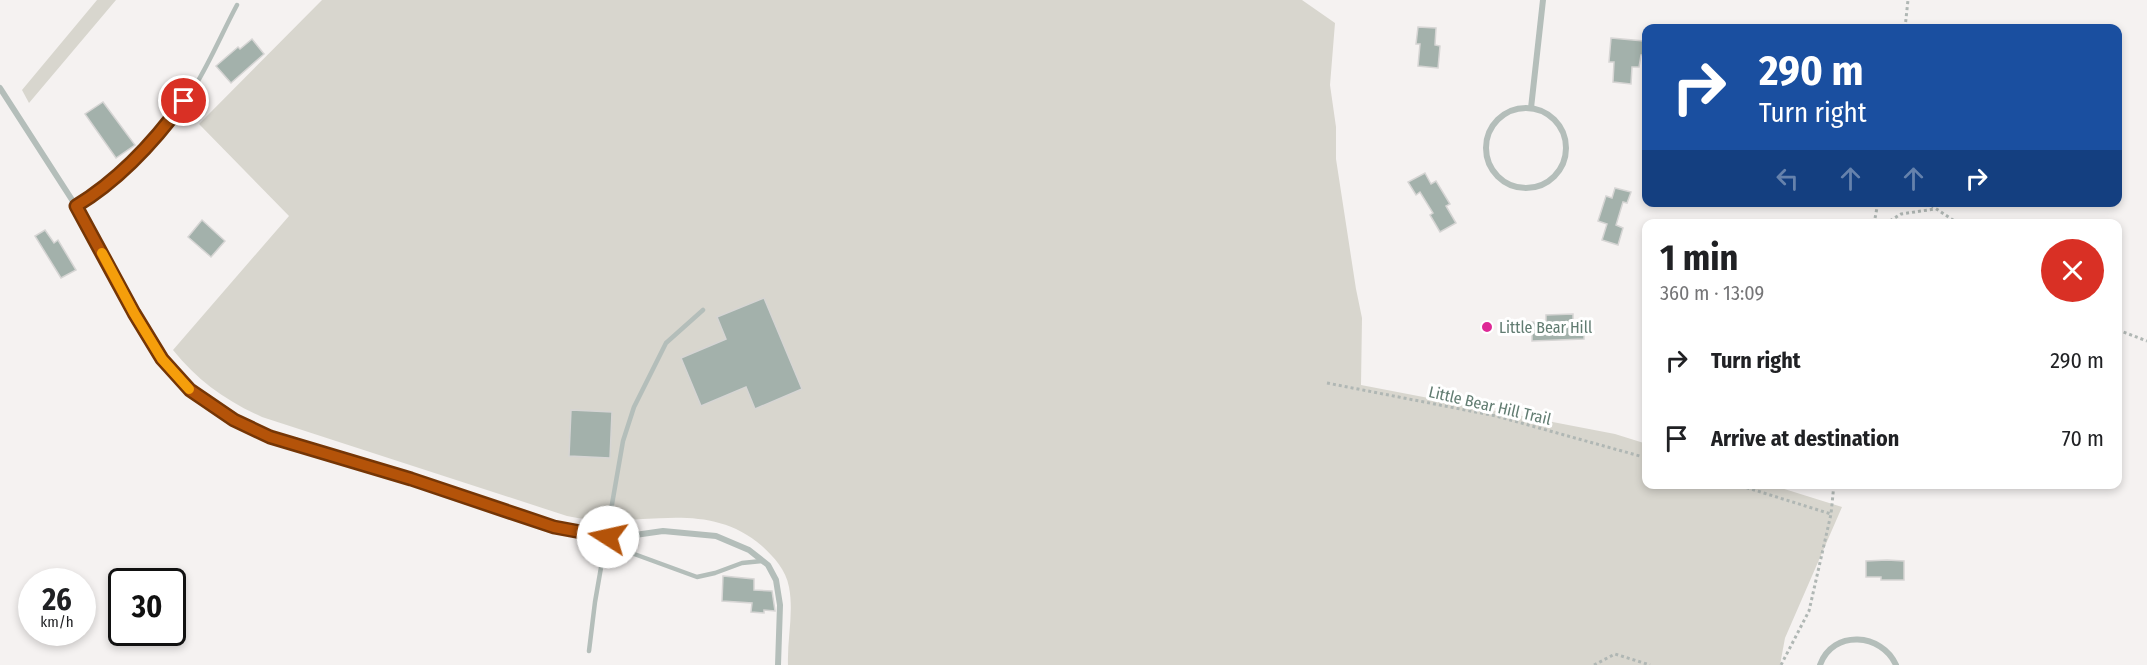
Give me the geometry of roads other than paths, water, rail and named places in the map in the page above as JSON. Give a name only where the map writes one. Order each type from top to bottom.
[{"type":"street","points":[[1531,108],[1543,0]]},
{"type":"street","points":[[0,88],[76,206],[134,313],[162,359],[190,390],[234,420],[270,437],[411,479],[554,527],[614,538],[663,531],[716,536],[749,550],[768,565],[776,580],[780,605],[778,665]]},
{"type":"street","points":[[1531,108],[1546,114],[1559,125],[1566,149],[1562,166],[1551,179],[1536,187],[1520,188],[1504,182],[1492,170],[1486,155],[1486,139],[1494,124],[1506,113],[1531,108]]},
{"type":"street","points":[[1820,665],[1831,649],[1843,641],[1857,639],[1871,640],[1883,647],[1893,657],[1896,665]]},
{"type":"lane","points":[[76,206],[90,198],[116,176],[149,144],[173,116],[195,86],[237,4]]},
{"type":"lane","points":[[590,651],[595,602],[623,441],[634,407],[666,343],[703,310]]},
{"type":"lane","points":[[608,537],[626,551],[697,577],[742,563],[762,561]]},
{"type":"place","name":"Little Bear Hill","points":[[1487,327]]}]
